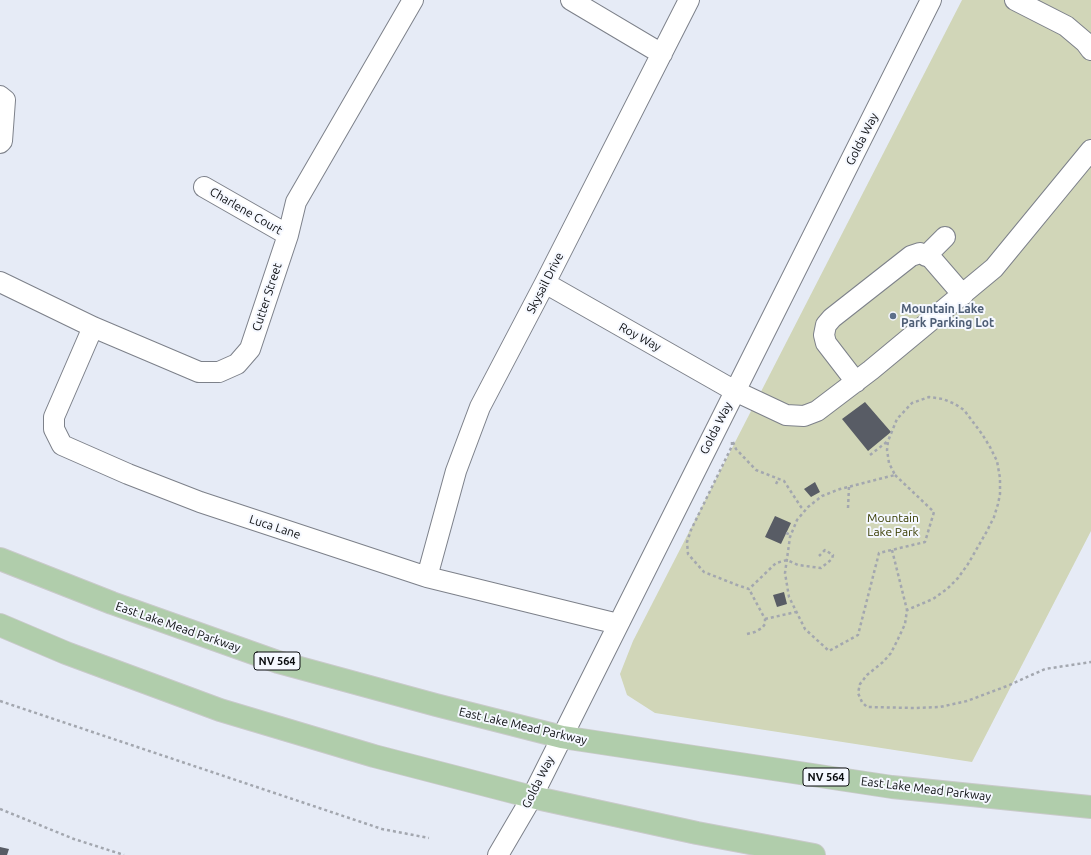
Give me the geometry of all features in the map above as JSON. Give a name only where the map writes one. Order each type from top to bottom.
[{"type":"main road","name":"East Lake Mead Parkway","points":[[0,559],[112,604],[278,662],[436,706],[562,737],[892,787],[1091,806]]},
{"type":"main road","points":[[0,625],[66,653],[220,710],[374,756],[532,797],[697,833],[814,855]]},
{"type":"street","name":"Cutter Street","points":[[0,282],[93,327],[199,372],[219,372],[237,364],[250,349],[288,235],[296,202],[413,0]]},
{"type":"street","points":[[571,0],[662,54]]},
{"type":"street","name":"Skysail Drive","points":[[427,577],[456,471],[480,407],[689,0]]},
{"type":"street","name":"Golda Way","points":[[498,855],[532,797],[931,0]]},
{"type":"street","points":[[1021,1],[1066,26],[1085,42],[1091,50]]},
{"type":"street","points":[[0,96],[5,100],[2,140],[0,143]]},
{"type":"street","name":"Roy Way","points":[[545,283],[735,390],[786,415],[804,416],[818,411],[856,382],[994,268],[1091,150]]},
{"type":"street","name":"Charlene Court","points":[[204,187],[288,235]]},
{"type":"street","points":[[926,256],[945,237]]},
{"type":"street","points":[[856,382],[826,343],[824,335],[826,325],[832,318],[911,256],[920,253],[931,258],[963,295]]},
{"type":"street","name":"Luca Lane","points":[[93,327],[54,417],[54,429],[62,445],[128,474],[200,502],[427,577],[618,624]]},
{"type":"path","points":[[895,475],[840,489],[822,496],[808,507],[798,520],[791,535],[785,573],[789,597],[805,629],[829,651],[858,635],[879,553],[925,542],[934,512],[895,475],[887,450],[888,441],[897,419],[912,403],[929,397],[936,398],[955,404],[964,410],[982,434],[997,461],[1000,478],[1000,494],[998,504],[987,531],[958,578],[947,589],[933,599],[907,610]]},
{"type":"path","points":[[870,456],[888,441]]},
{"type":"path","points":[[747,634],[755,632],[762,628],[765,624],[765,619],[749,589],[704,572],[688,554],[687,542],[691,530],[732,446],[732,442],[736,449],[756,470],[784,481],[805,511]]},
{"type":"path","points":[[759,477],[762,472]]},
{"type":"path","points":[[776,484],[778,478]]},
{"type":"path","points":[[848,508],[849,487]]},
{"type":"path","points":[[786,533],[791,535]]},
{"type":"path","points":[[749,589],[776,563],[787,560],[798,565],[821,568],[832,559],[833,555],[825,550],[819,556]]},
{"type":"path","points":[[892,550],[907,610],[905,624],[895,646],[883,662],[867,675],[860,684],[858,693],[862,702],[867,707],[940,707],[967,701],[1045,670],[1091,662]]},
{"type":"path","points":[[765,619],[796,612]]},
{"type":"path","points":[[0,701],[382,829],[429,838]]},
{"type":"path","points":[[0,809],[74,838],[124,855]]},
{"type":"green space","name":"Mountain Lake Park","points":[[962,0],[1091,0],[1091,531],[972,762],[655,713],[627,695],[620,674],[633,641]]},
{"type":"building","points":[[865,402],[891,432],[868,451],[842,419]]},
{"type":"building","points":[[815,482],[820,492],[811,497],[804,489]]},
{"type":"building","points":[[775,516],[791,523],[781,544],[765,537]]},
{"type":"building","points":[[784,592],[787,604],[777,607],[773,595]]},
{"type":"building","points":[[0,847],[9,849],[7,855],[0,855]]},
{"type":"place","name":"Mountain Lake Park Parking Lot","points":[[893,316]]}]
